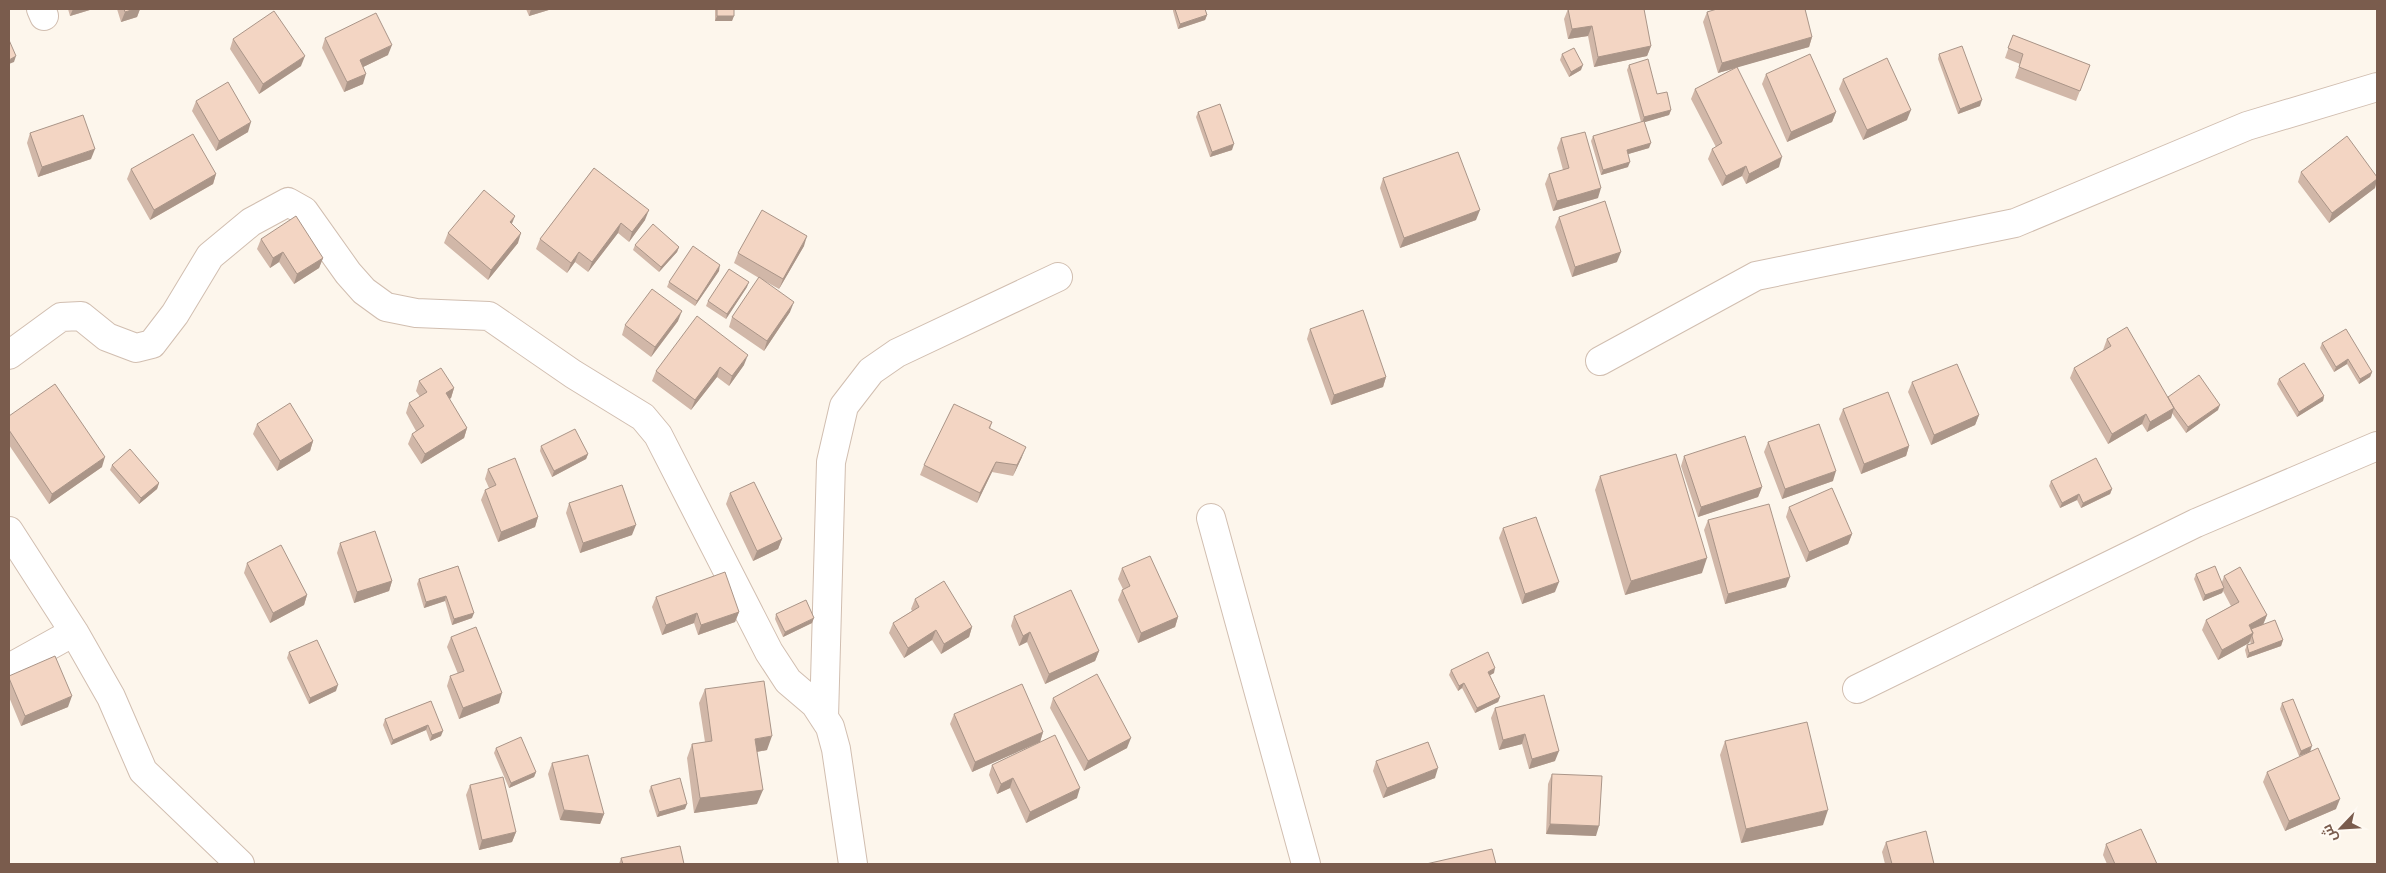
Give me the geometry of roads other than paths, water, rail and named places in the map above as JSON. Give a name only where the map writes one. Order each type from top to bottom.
[{"type":"street","points":[[1600,361],[1756,276],[2016,223],[2247,126],[2377,87]]},
{"type":"street","points":[[9,355],[61,317],[81,316],[107,336],[136,348],[152,344],[175,314],[210,256],[252,222],[288,202],[304,211],[348,273],[364,291],[386,307],[416,313],[489,316],[573,374],[643,417],[658,434],[769,652],[788,681],[815,704],[830,727],[836,749],[853,864]]},
{"type":"street","points":[[824,718],[831,462],[844,406],[872,371],[897,353],[1058,277]]},
{"type":"street","points":[[1856,689],[2196,523],[2377,446]]},
{"type":"street","points":[[1211,518],[1306,864]]},
{"type":"street","points":[[9,531],[74,632],[111,697],[143,771],[240,864]]},
{"type":"street","points":[[9,668],[74,632]]}]
